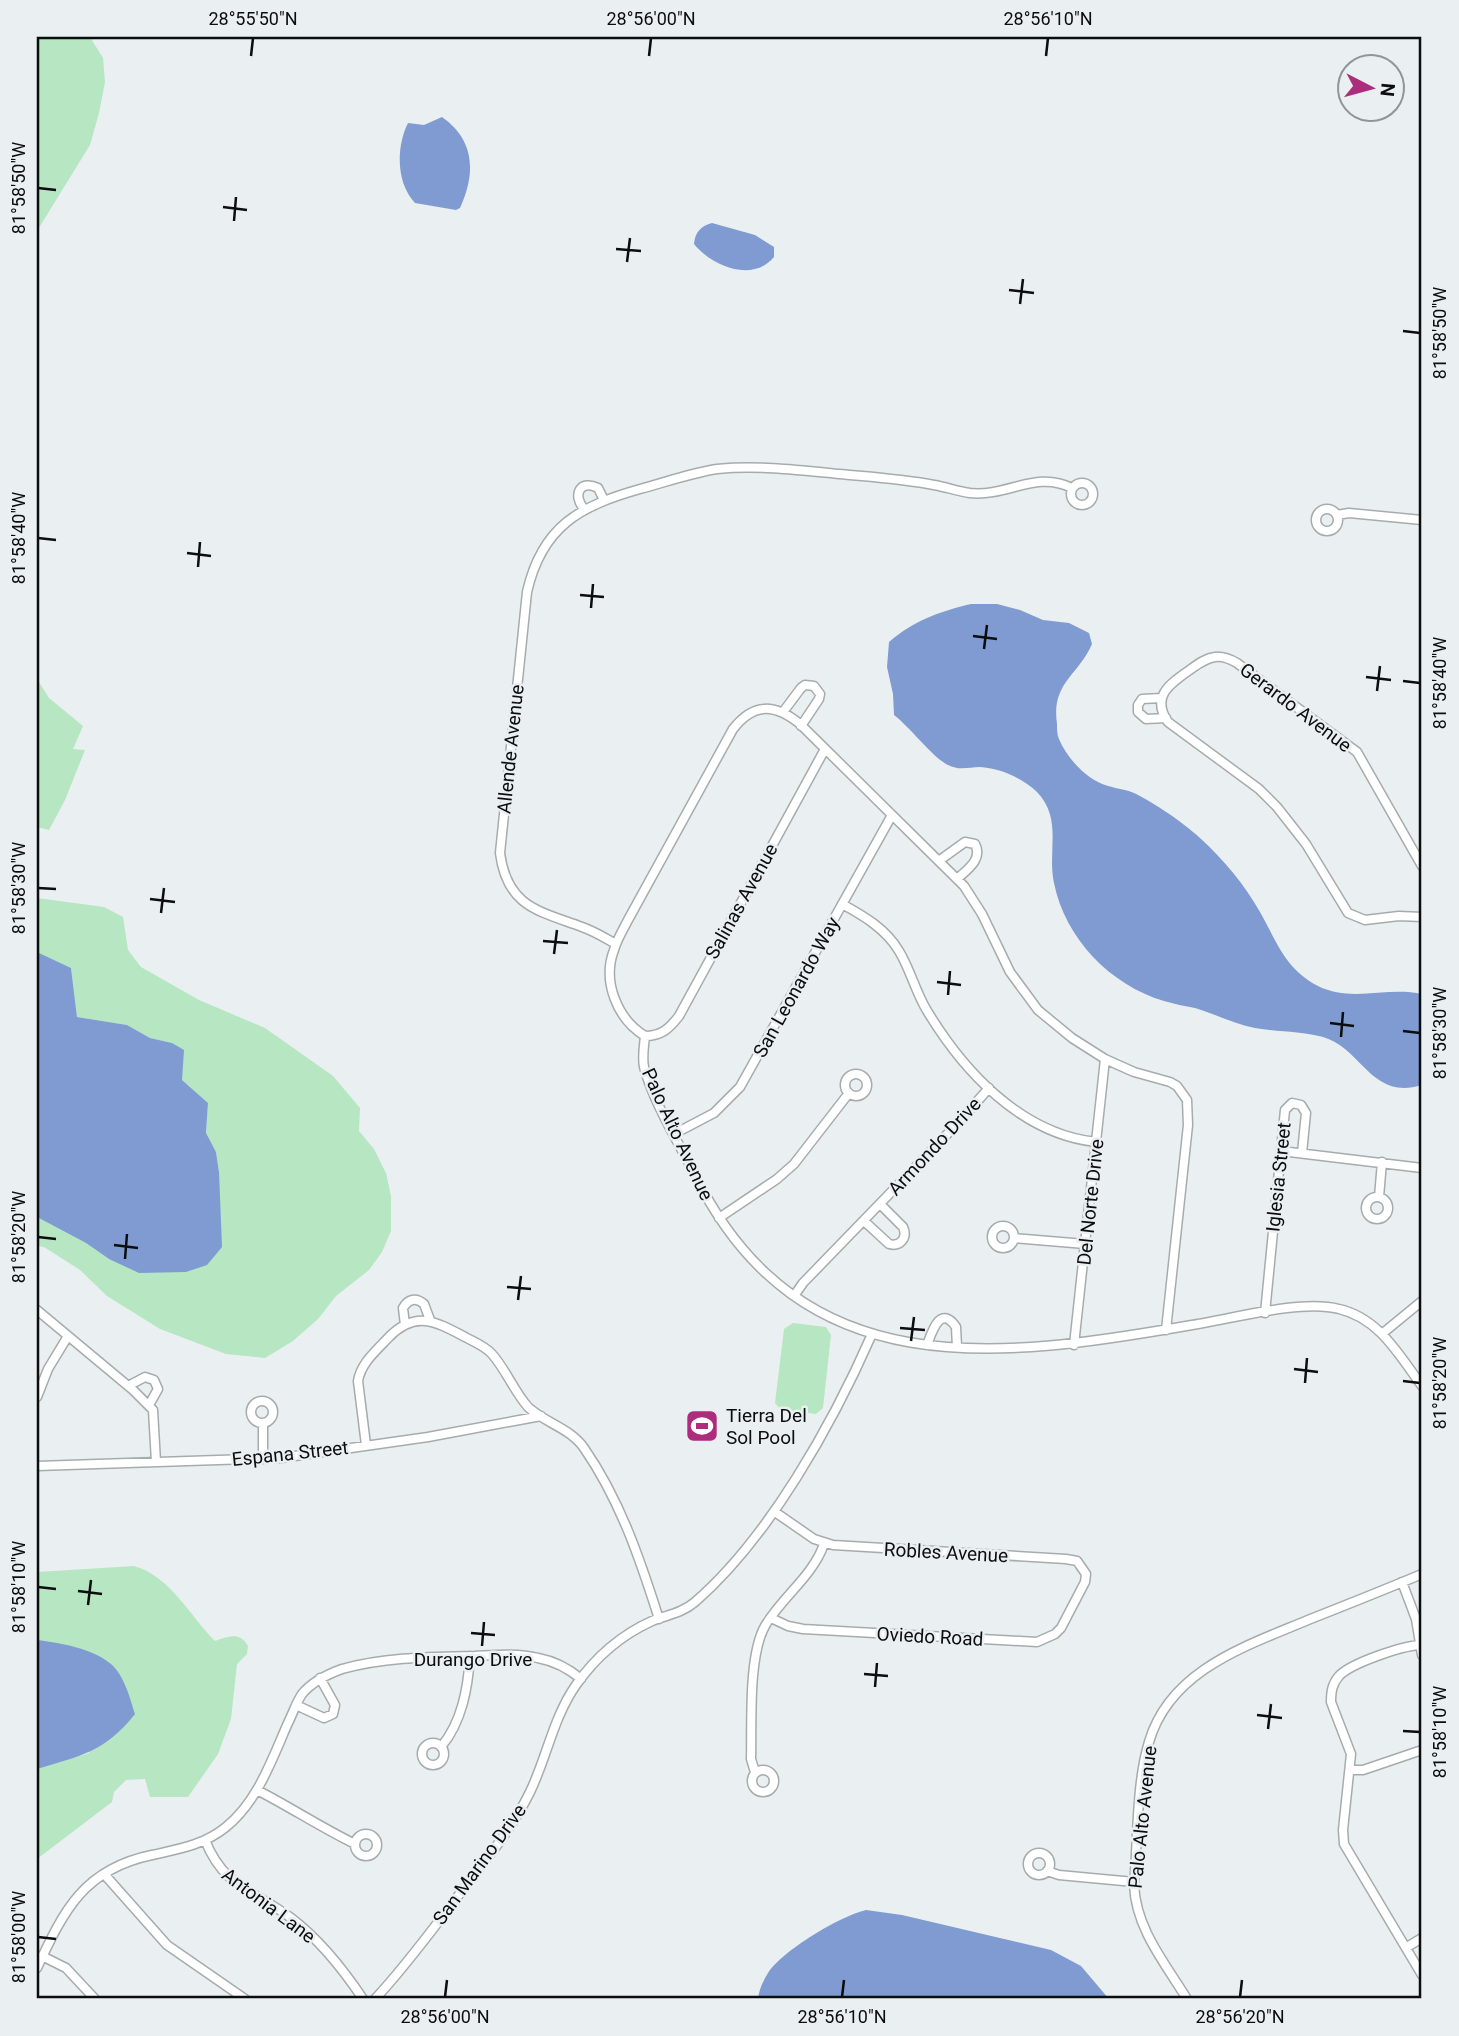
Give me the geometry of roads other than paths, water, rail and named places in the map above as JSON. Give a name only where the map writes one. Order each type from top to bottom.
[{"type":"street","name":"Allende Avenue","points":[[616,944],[586,928],[531,908],[511,886],[500,853],[531,574],[552,537],[565,523],[584,509],[604,500],[696,473],[736,468],[776,469],[890,480],[980,494],[1036,481],[1059,482],[1073,488]]},
{"type":"street","points":[[584,509],[577,496],[583,487],[588,485],[598,488],[604,500]]},
{"type":"street","points":[[1337,515],[1349,513],[1422,520]]},
{"type":"street","name":"Gerardo Avenue","points":[[1166,718],[1146,719],[1140,715],[1140,701],[1145,697],[1162,698],[1167,687],[1207,659],[1224,657],[1237,663],[1357,752],[1422,866]]},
{"type":"street","points":[[783,712],[801,688],[810,684],[814,686],[820,694],[819,699],[802,726]]},
{"type":"street","points":[[1162,698],[1162,708],[1174,728],[1250,783],[1277,807],[1304,840],[1348,913],[1365,920],[1399,916],[1422,917]]},
{"type":"street","points":[[645,1036],[635,1030],[626,1019],[613,996],[610,968],[616,944],[733,729],[751,712],[770,708],[783,712],[802,726],[957,879],[982,914],[1010,972],[1038,1010],[1072,1038],[1105,1059],[1177,1086],[1186,1100],[1188,1125],[1166,1330]]},
{"type":"street","name":"Salinas Avenue","points":[[645,1036],[664,1032],[679,1016],[825,749]]},
{"type":"street","name":"San Leonardo Way","points":[[674,1134],[714,1113],[740,1087],[892,815]]},
{"type":"street","points":[[940,860],[965,842],[975,844],[979,851],[977,859],[957,879]]},
{"type":"street","points":[[842,904],[872,922],[893,943],[919,996],[942,1033],[961,1059],[989,1088],[1048,1130],[1096,1142]]},
{"type":"street","name":"Palo Alto Avenue","points":[[645,1036],[643,1065],[674,1134],[719,1219],[745,1251],[794,1296],[847,1325],[872,1334],[957,1348],[1074,1345],[1304,1307],[1338,1308],[1355,1314],[1383,1333],[1422,1386]]},
{"type":"street","name":"Del Norte Drive","points":[[1074,1345],[1105,1059]]},
{"type":"street","name":"Armondo Drive","points":[[794,1296],[803,1283],[989,1088]]},
{"type":"street","points":[[719,1219],[794,1164],[849,1093]]},
{"type":"street","name":"Iglesia Street","points":[[1265,1313],[1285,1110],[1292,1103],[1305,1108],[1303,1153]]},
{"type":"street","points":[[1281,1151],[1422,1168]]},
{"type":"street","points":[[1379,1197],[1382,1162]]},
{"type":"street","name":"Armondo Drive","points":[[864,1221],[889,1244],[902,1241],[905,1237],[903,1227],[880,1204]]},
{"type":"street","points":[[1014,1238],[1085,1244]]},
{"type":"street","points":[[405,1325],[404,1308],[410,1300],[415,1299],[424,1304],[430,1320]]},
{"type":"street","points":[[1383,1333],[1422,1301]]},
{"type":"street","points":[[37,1310],[153,1410],[156,1462]]},
{"type":"street","points":[[927,1345],[935,1324],[944,1318],[957,1327],[957,1348]]},
{"type":"street","points":[[366,1445],[359,1374],[396,1331],[405,1325],[430,1320],[488,1350],[528,1407],[566,1431],[584,1449],[618,1507],[631,1536],[659,1619]]},
{"type":"street","name":"San Marino Drive","points":[[375,1999],[469,1882],[518,1814],[531,1791],[564,1704],[581,1679],[619,1640],[659,1619],[686,1609],[695,1602],[775,1512],[853,1378],[872,1334]]},
{"type":"street","points":[[37,1397],[48,1369],[68,1336]]},
{"type":"street","points":[[128,1386],[145,1377],[154,1380],[158,1389],[149,1405]]},
{"type":"street","name":"Espana Street","points":[[37,1466],[281,1458],[428,1437],[541,1416]]},
{"type":"street","points":[[263,1423],[263,1459]]},
{"type":"street","name":"Robles Avenue","points":[[775,1512],[824,1544],[1066,1559],[1077,1562],[1086,1574],[1085,1582],[1073,1605]]},
{"type":"street","points":[[755,1772],[751,1759],[756,1648],[771,1618],[810,1570],[824,1544]]},
{"type":"street","name":"Palo Alto Avenue","points":[[1187,1999],[1138,1917],[1135,1902],[1134,1882],[1144,1760],[1153,1728],[1176,1693],[1223,1657],[1422,1574]]},
{"type":"street","points":[[1402,1582],[1416,1619],[1422,1655]]},
{"type":"street","name":"Oviedo Road","points":[[771,1618],[803,1629],[1037,1642],[1055,1634],[1073,1605]]},
{"type":"street","points":[[1420,1645],[1403,1647],[1348,1669],[1332,1686],[1331,1702],[1351,1754],[1344,1844],[1422,1975]]},
{"type":"street","name":"Durango Drive","points":[[320,1678],[344,1669],[390,1661],[507,1655],[537,1657],[563,1666],[581,1679]]},
{"type":"street","points":[[441,1747],[452,1735],[465,1697],[470,1656]]},
{"type":"street","points":[[37,1968],[74,1899],[104,1874],[135,1859],[178,1850],[205,1840],[235,1820],[257,1790],[296,1705],[303,1693],[320,1678],[335,1704],[332,1714],[324,1718],[296,1705]]},
{"type":"street","points":[[1350,1770],[1363,1770],[1422,1751]]},
{"type":"street","points":[[257,1790],[355,1844]]},
{"type":"street","name":"Antonia Lane","points":[[205,1840],[211,1856],[225,1875],[291,1917],[308,1932],[338,1963],[363,1999]]},
{"type":"street","points":[[1047,1871],[1059,1875],[1134,1882]]},
{"type":"street","points":[[104,1874],[167,1945],[245,1999]]},
{"type":"street","points":[[1407,1947],[1422,1938]]},
{"type":"street","points":[[42,1956],[66,1968],[95,1999]]},
{"type":"water","points":[[442,117],[461,136],[469,158],[469,182],[460,208],[456,210],[415,203],[401,175],[401,143],[408,123],[424,125]]},
{"type":"water","points":[[712,223],[755,235],[774,247],[774,257],[755,269],[744,270],[721,265],[694,244],[699,230]]},
{"type":"water","points":[[971,604],[997,604],[1043,620],[1069,623],[1089,633],[1092,644],[1062,689],[1056,710],[1058,737],[1070,758],[1092,779],[1142,797],[1200,838],[1240,882],[1283,954],[1307,979],[1331,991],[1344,993],[1422,994],[1422,1085],[1405,1088],[1390,1086],[1368,1071],[1348,1051],[1323,1037],[1247,1026],[1144,994],[1108,971],[1093,957],[1068,922],[1060,903],[1052,871],[1053,836],[1050,813],[1037,792],[1025,782],[1003,772],[948,765],[935,756],[894,715],[887,667],[889,642],[928,618]]},
{"type":"water","points":[[37,952],[71,968],[77,1017],[127,1025],[150,1038],[172,1043],[184,1050],[182,1080],[208,1103],[206,1133],[216,1152],[219,1172],[222,1247],[207,1265],[186,1272],[139,1273],[109,1259],[86,1243],[37,1217]]},
{"type":"water","name":"Tierra Del Sol Pool","points":[[701,1414],[712,1420],[702,1437],[692,1431]]},
{"type":"water","points":[[37,1640],[85,1650],[111,1664],[123,1680],[135,1714],[102,1745],[79,1756],[37,1769]]},
{"type":"water","points":[[866,1910],[902,1915],[1051,1950],[1081,1966],[1109,1999],[758,1999],[768,1973],[798,1945],[827,1927]]},
{"type":"place","name":"Tierra Del Sol Pool","points":[[702,1426]]}]
